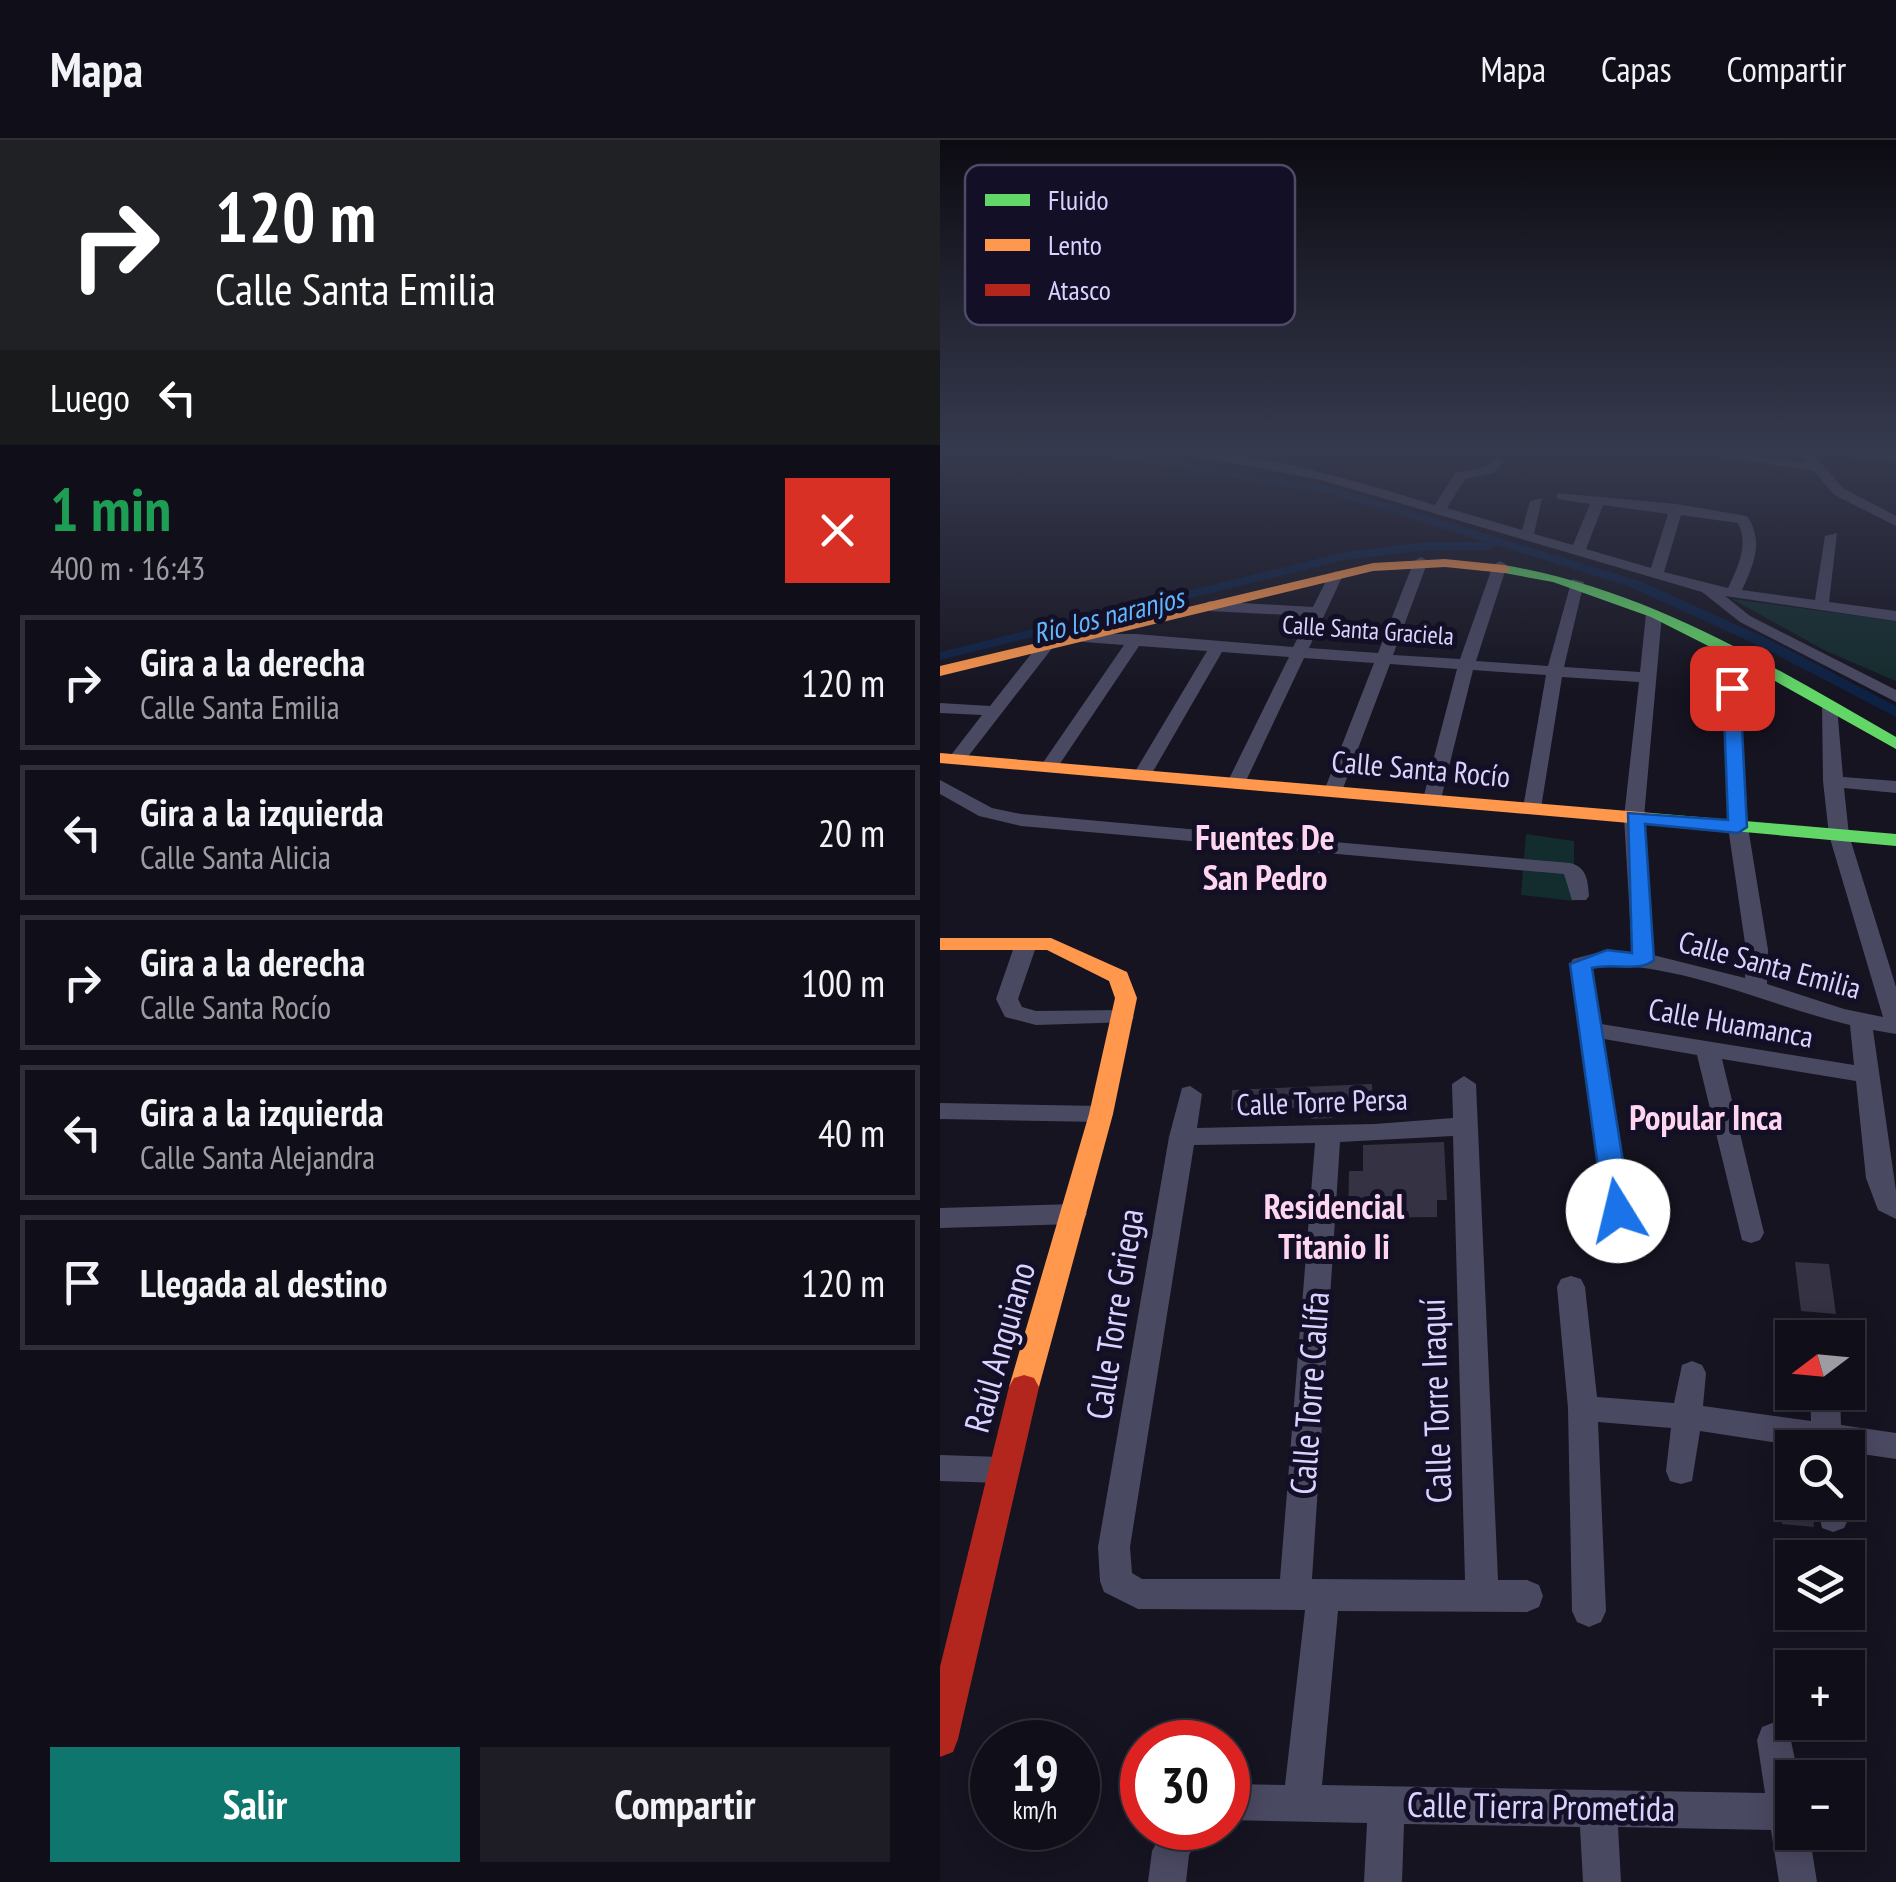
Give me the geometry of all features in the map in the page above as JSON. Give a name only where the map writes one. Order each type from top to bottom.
[{"type":"street","points":[[1513,531],[1708,589],[1896,616]]},
{"type":"street","points":[[1578,551],[1586,531]]},
{"type":"street","points":[[1656,574],[1669,531]]},
{"type":"street","points":[[1749,531],[1746,566],[1730,598],[1734,604],[1896,688]]},
{"type":"street","points":[[1821,607],[1832,536]]},
{"type":"street","points":[[1333,791],[1421,561]]},
{"type":"street","points":[[940,671],[1336,575],[1421,561],[1500,564],[1578,582],[1654,614],[1896,744]]},
{"type":"street","points":[[1432,799],[1467,662],[1500,564]]},
{"type":"street","points":[[1236,782],[1336,575]]},
{"type":"street","points":[[1532,808],[1555,669],[1578,582]]},
{"type":"street","points":[[1708,589],[1745,619],[1896,697]]},
{"type":"street","points":[[1209,606],[1318,612]]},
{"type":"street","points":[[1644,960],[1634,817],[1654,614]]},
{"type":"street","name":"Calle Santa Graciela","points":[[1084,636],[1648,678]]},
{"type":"street","points":[[1049,767],[1136,639]]},
{"type":"street","points":[[1142,775],[1218,644]]},
{"type":"street","points":[[948,758],[994,711],[1045,647]]},
{"type":"street","points":[[1730,654],[1738,827],[1757,950],[1756,985]]},
{"type":"street","points":[[940,708],[994,711]]},
{"type":"street","points":[[1828,708],[1839,835],[1896,1025]]},
{"type":"street","name":"Calle Santa Rocío","points":[[948,758],[1896,840]]},
{"type":"street","points":[[1832,781],[1896,787]]},
{"type":"street","points":[[940,786],[986,812],[1022,820],[1570,869],[1577,876],[1578,896]]},
{"type":"street","points":[[940,944],[1026,944],[1007,999],[1013,1012],[1036,1018],[1123,1017]]},
{"type":"street","name":"Raúl Anguiano","points":[[940,1739],[947,1670],[1101,1114],[1126,998],[1119,977],[1066,948],[1026,944]]},
{"type":"street","name":"Calle Santa Emilia","points":[[1588,1029],[1580,976],[1581,964],[1590,959],[1644,960],[1756,985],[1861,1021],[1896,1025]]},
{"type":"street","points":[[1861,1021],[1864,1075],[1884,1118],[1879,1178],[1887,1202],[1896,1210]]},
{"type":"street","points":[[1588,1029],[1618,1211]]},
{"type":"street","name":"Calle Huamanca","points":[[1588,1029],[1864,1075]]},
{"type":"street","points":[[1707,1046],[1750,1233]]},
{"type":"street","name":"Calle Torre Iraquí","points":[[1464,1084],[1482,1596]]},
{"type":"street","name":"Calle Torre Griega","points":[[1190,1094],[1114,1547],[1116,1580],[1138,1594],[1309,1595]]},
{"type":"street","points":[[940,1111],[1101,1114]]},
{"type":"street","name":"Calle Torre Persa","points":[[1181,1137],[1375,1134],[1465,1126]]},
{"type":"street","name":"Calle Torre Calífa","points":[[1302,1801],[1328,1132]]},
{"type":"street","points":[[940,1218],[1074,1214]]},
{"type":"street","points":[[1572,1288],[1583,1408],[1589,1611]]},
{"type":"street","points":[[1681,1471],[1692,1373]]},
{"type":"street","points":[[1583,1408],[1689,1417],[1775,1433]]},
{"type":"street","points":[[1865,1445],[1896,1446]]},
{"type":"street","points":[[940,1468],[1000,1470]]},
{"type":"street","points":[[1309,1595],[1526,1596]]},
{"type":"street","points":[[1775,1740],[1778,1760]]},
{"type":"street","name":"Calle Tierra Prometida","points":[[1250,1802],[1775,1812]]},
{"type":"street","points":[[1383,1882],[1386,1803]]},
{"type":"street","points":[[1598,1808],[1602,1882]]},
{"type":"street","points":[[1792,1850],[1798,1882]]},
{"type":"green space","points":[[1732,599],[1896,621],[1896,681],[1826,651]]},
{"type":"green space","points":[[1526,834],[1574,841],[1574,901],[1521,895]]},
{"type":"building","points":[[1372,1084],[1373,1105],[1332,1107],[1332,1118],[1311,1119],[1311,1107],[1231,1110],[1232,1090]]},
{"type":"building","points":[[1444,1142],[1447,1200],[1437,1200],[1437,1217],[1348,1218],[1349,1171],[1363,1171],[1363,1145]]},
{"type":"building","points":[[1795,1262],[1829,1264],[1836,1314],[1801,1311]]},
{"type":"building","points":[[1782,1520],[1813,1520],[1814,1527],[1782,1524]]},
{"type":"waterway","name":"Rio los naranjos","points":[[1464,531],[1635,584],[1765,643],[1896,712]]},
{"type":"waterway","name":"Rio los naranjos","points":[[940,656],[1345,556],[1427,546],[1490,546]]},
{"type":"traffic: fast","points":[[1504,569],[1555,578],[1657,613],[1896,744]]},
{"type":"traffic: fast","points":[[1652,819],[1896,840]]},
{"type":"traffic: slow","points":[[940,671],[1373,567],[1445,563],[1504,569]]},
{"type":"traffic: slow","points":[[940,758],[1652,819]]},
{"type":"traffic: slow","points":[[940,944],[1051,944],[1119,977],[1126,998],[1101,1114],[1024,1387]]},
{"type":"traffic: jam","points":[[940,1739],[1024,1387]]},
{"type":"district","name":"Fuentes De San Pedro","points":[[1265,857]]},
{"type":"district","name":"Popular Inca","points":[[1706,1117]]},
{"type":"district","name":"Residencial Titanio Ii","points":[[1334,1226]]},
{"type":"route","points":[[1618,1211],[1581,964],[1607,957],[1644,960],[1634,817],[1738,827],[1732,688]]}]
